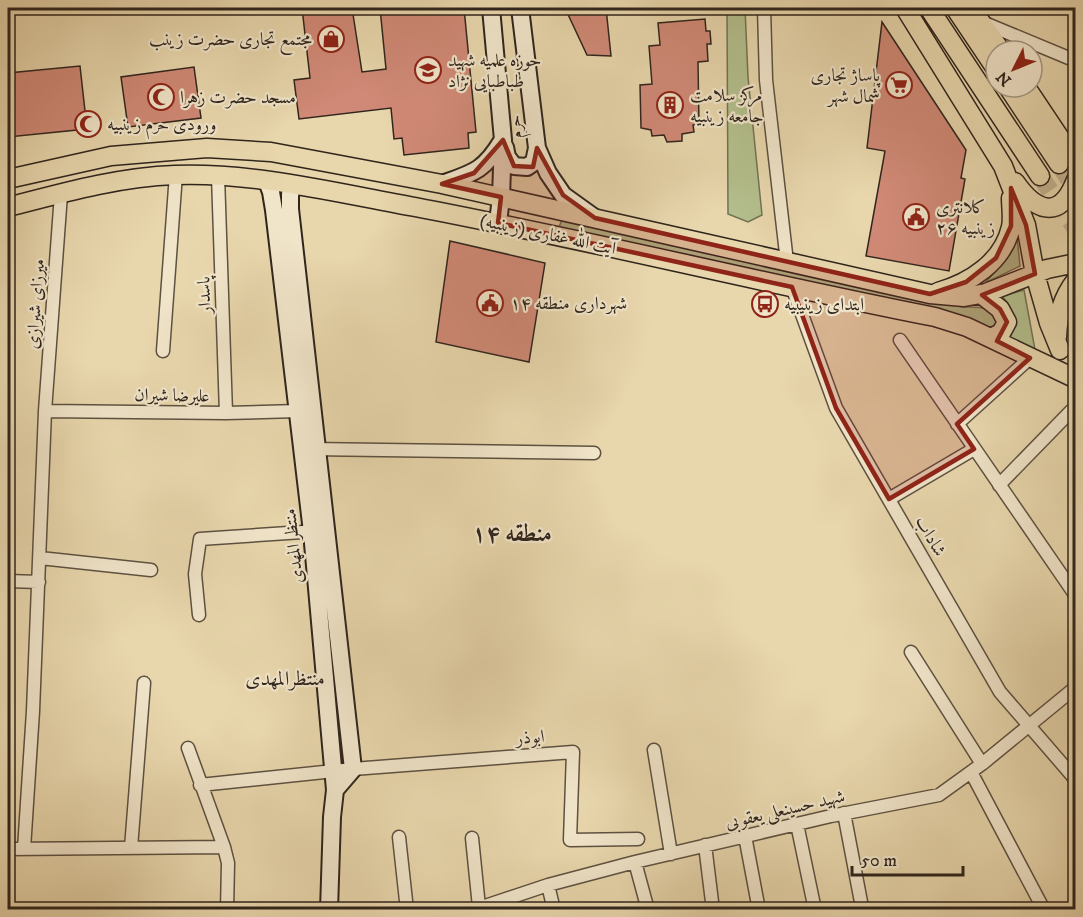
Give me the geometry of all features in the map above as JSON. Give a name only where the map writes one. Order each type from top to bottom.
[{"type":"main road","points":[[905,8],[1003,166],[1026,198],[1039,207],[1049,207],[1063,202],[1069,196],[1076,179],[1073,164],[1056,130],[1034,99]]},
{"type":"main road","points":[[928,8],[1040,176]]},
{"type":"main road","points":[[955,8],[984,51]]},
{"type":"main road","points":[[976,15],[993,39]]},
{"type":"main road","points":[[1017,99],[1067,163]]},
{"type":"main road","points":[[1056,130],[1067,163]]},
{"type":"main road","name":"آیت الله غفاری (زینبیه)","points":[[8,179],[111,156],[207,148],[271,152],[442,184],[930,294],[964,297],[981,294],[1035,274],[1076,263]]},
{"type":"main road","points":[[1003,166],[1026,225],[1035,274],[1049,323],[1067,369],[1075,379]]},
{"type":"main road","name":"آیت الله غفاری (زینبیه)","points":[[8,207],[114,181],[176,174],[218,176],[294,185],[498,223],[935,317],[991,338],[1075,379]]},
{"type":"main road","points":[[930,294],[966,282],[996,258],[1011,226],[1011,188]]},
{"type":"main road","points":[[1060,350],[1057,340],[1058,318],[1066,293],[1076,280]]},
{"type":"main road","points":[[981,294],[1000,309],[1007,322],[1001,333],[991,338]]},
{"type":"street","name":"حرم","points":[[442,184],[474,173],[492,158],[503,140],[491,8]]},
{"type":"street","name":"حرم","points":[[520,8],[537,148],[548,173],[563,195],[596,218]]},
{"type":"street","points":[[765,8],[766,80],[787,262]]},
{"type":"street","points":[[976,15],[1076,61]]},
{"type":"street","points":[[503,140],[507,157],[514,166],[527,167],[534,162],[537,148]]},
{"type":"street","points":[[498,223],[503,140]]},
{"type":"street","points":[[163,351],[176,174]]},
{"type":"street","name":"پاسدار","points":[[218,176],[226,413]]},
{"type":"street","name":"منتظر المهدی","points":[[267,181],[282,209],[298,411],[309,449],[319,531],[335,790],[328,909]]},
{"type":"street","points":[[294,185],[282,209],[309,449],[594,453]]},
{"type":"street","name":"میرزای شیرازی","points":[[24,849],[33,711],[45,411],[61,194]]},
{"type":"street","name":"شاداب","points":[[792,287],[836,408],[1000,692],[1076,780]]},
{"type":"street","points":[[900,340],[1076,596]]},
{"type":"street","points":[[957,424],[1030,358]]},
{"type":"street","name":"علیرضا شیران","points":[[45,411],[226,413],[298,411]]},
{"type":"street","points":[[999,485],[1071,411]]},
{"type":"street","points":[[889,499],[974,448]]},
{"type":"street","points":[[199,615],[195,574],[200,539],[319,531],[353,769],[335,790]]},
{"type":"street","points":[[40,558],[151,570]]},
{"type":"street","points":[[8,581],[39,582]]},
{"type":"street","points":[[911,652],[982,764]]},
{"type":"street","points":[[131,848],[144,683]]},
{"type":"street","name":"شهید حسینعلی یعقوبی","points":[[476,908],[548,885],[635,862],[844,813],[939,795],[982,764],[1076,687]]},
{"type":"street","points":[[188,748],[200,785],[221,835],[228,863],[227,909]]},
{"type":"street","points":[[654,750],[671,854]]},
{"type":"street","name":"ابوذر","points":[[200,785],[353,769],[573,752],[570,840],[638,839]]},
{"type":"street","points":[[971,772],[1044,909]]},
{"type":"street","points":[[844,813],[861,902]]},
{"type":"street","points":[[797,824],[815,909]]},
{"type":"street","points":[[745,836],[759,909]]},
{"type":"street","points":[[399,837],[407,909]]},
{"type":"street","points":[[472,838],[476,908]]},
{"type":"street","points":[[705,845],[713,909]]},
{"type":"street","points":[[8,849],[224,847]]},
{"type":"street","points":[[635,862],[648,909]]},
{"type":"street","points":[[548,885],[554,909]]},
{"type":"highlighted area","points":[[503,140],[514,166],[533,167],[537,148],[563,195],[595,218],[930,294],[966,282],[996,258],[1011,226],[1011,188],[1026,225],[1035,274],[982,295],[1000,309],[1007,322],[997,341],[1030,358],[957,424],[974,449],[889,499],[836,408],[792,287],[498,223],[501,197],[442,184],[474,173]]},
{"type":"green space","points":[[727,8],[745,8],[748,77],[762,215],[748,222],[728,214]]},
{"type":"green space","points":[[562,220],[714,252],[814,277],[963,307],[984,308],[992,312],[1000,322],[993,330],[899,305],[559,227]]},
{"type":"green space","points":[[1017,237],[1020,266],[985,283],[1007,258]]},
{"type":"green space","points":[[1024,290],[1036,355],[1008,340],[1013,328],[1014,317],[1010,306],[1002,296]]},
{"type":"green space","points":[[1075,305],[1076,357],[1070,345],[1069,331],[1070,317]]},
{"type":"building","name":"حوزه علمیه شهید طباطبایی نژاد","points":[[302,8],[352,8],[362,72],[386,69],[380,8],[464,8],[476,132],[468,133],[469,148],[404,155],[402,138],[394,139],[391,108],[299,119],[294,80],[310,78]]},
{"type":"building","points":[[565,8],[606,8],[611,56],[587,55]]},
{"type":"building","points":[[705,19],[706,31],[710,31],[711,44],[707,44],[708,61],[698,62],[699,124],[693,125],[694,132],[682,134],[682,141],[667,142],[664,135],[652,136],[651,130],[641,128],[640,85],[652,84],[649,46],[660,45],[658,23]]},
{"type":"building","points":[[882,22],[966,150],[961,178],[965,179],[949,271],[866,256],[885,151],[867,148]]},
{"type":"building","points":[[80,66],[87,129],[8,137],[8,73]]},
{"type":"building","name":"مسجد حضرت زهرا","points":[[194,67],[201,118],[128,127],[121,77]]},
{"type":"building","name":"شهرداری منطقه ۱۴","points":[[450,241],[545,263],[529,362],[436,342]]},
{"type":"tunnel","points":[[1059,164],[1076,190]]},
{"type":"tunnel","points":[[1040,176],[1076,229]]},
{"type":"place","name":"مجتمع تجاری حضرت زینب","points":[[331,39]]},
{"type":"place","name":"حوزه علمیه شهید طباطبایی نژاد","points":[[428,70]]},
{"type":"place","name":"پاساژ تجاری شمال شهر","points":[[899,85]]},
{"type":"place","name":"مسجد حضرت زهرا","points":[[161,97]]},
{"type":"place","name":"مرکز سلامت جامعه زینبیه","points":[[670,105]]},
{"type":"place","name":"ورودی حرم زینبیه","points":[[88,124]]},
{"type":"place","name":"کلانتری ۲۶ زینبیه","points":[[916,217]]},
{"type":"place","name":"شهرداری منطقه ۱۴","points":[[490,303]]},
{"type":"place","name":"ابتدای زینیبیه","points":[[765,304]]},
{"type":"district","name":"منطقه ۱۴","points":[[512,533]]},
{"type":"district","name":"منتظرالمهدی","points":[[285,678]]}]
